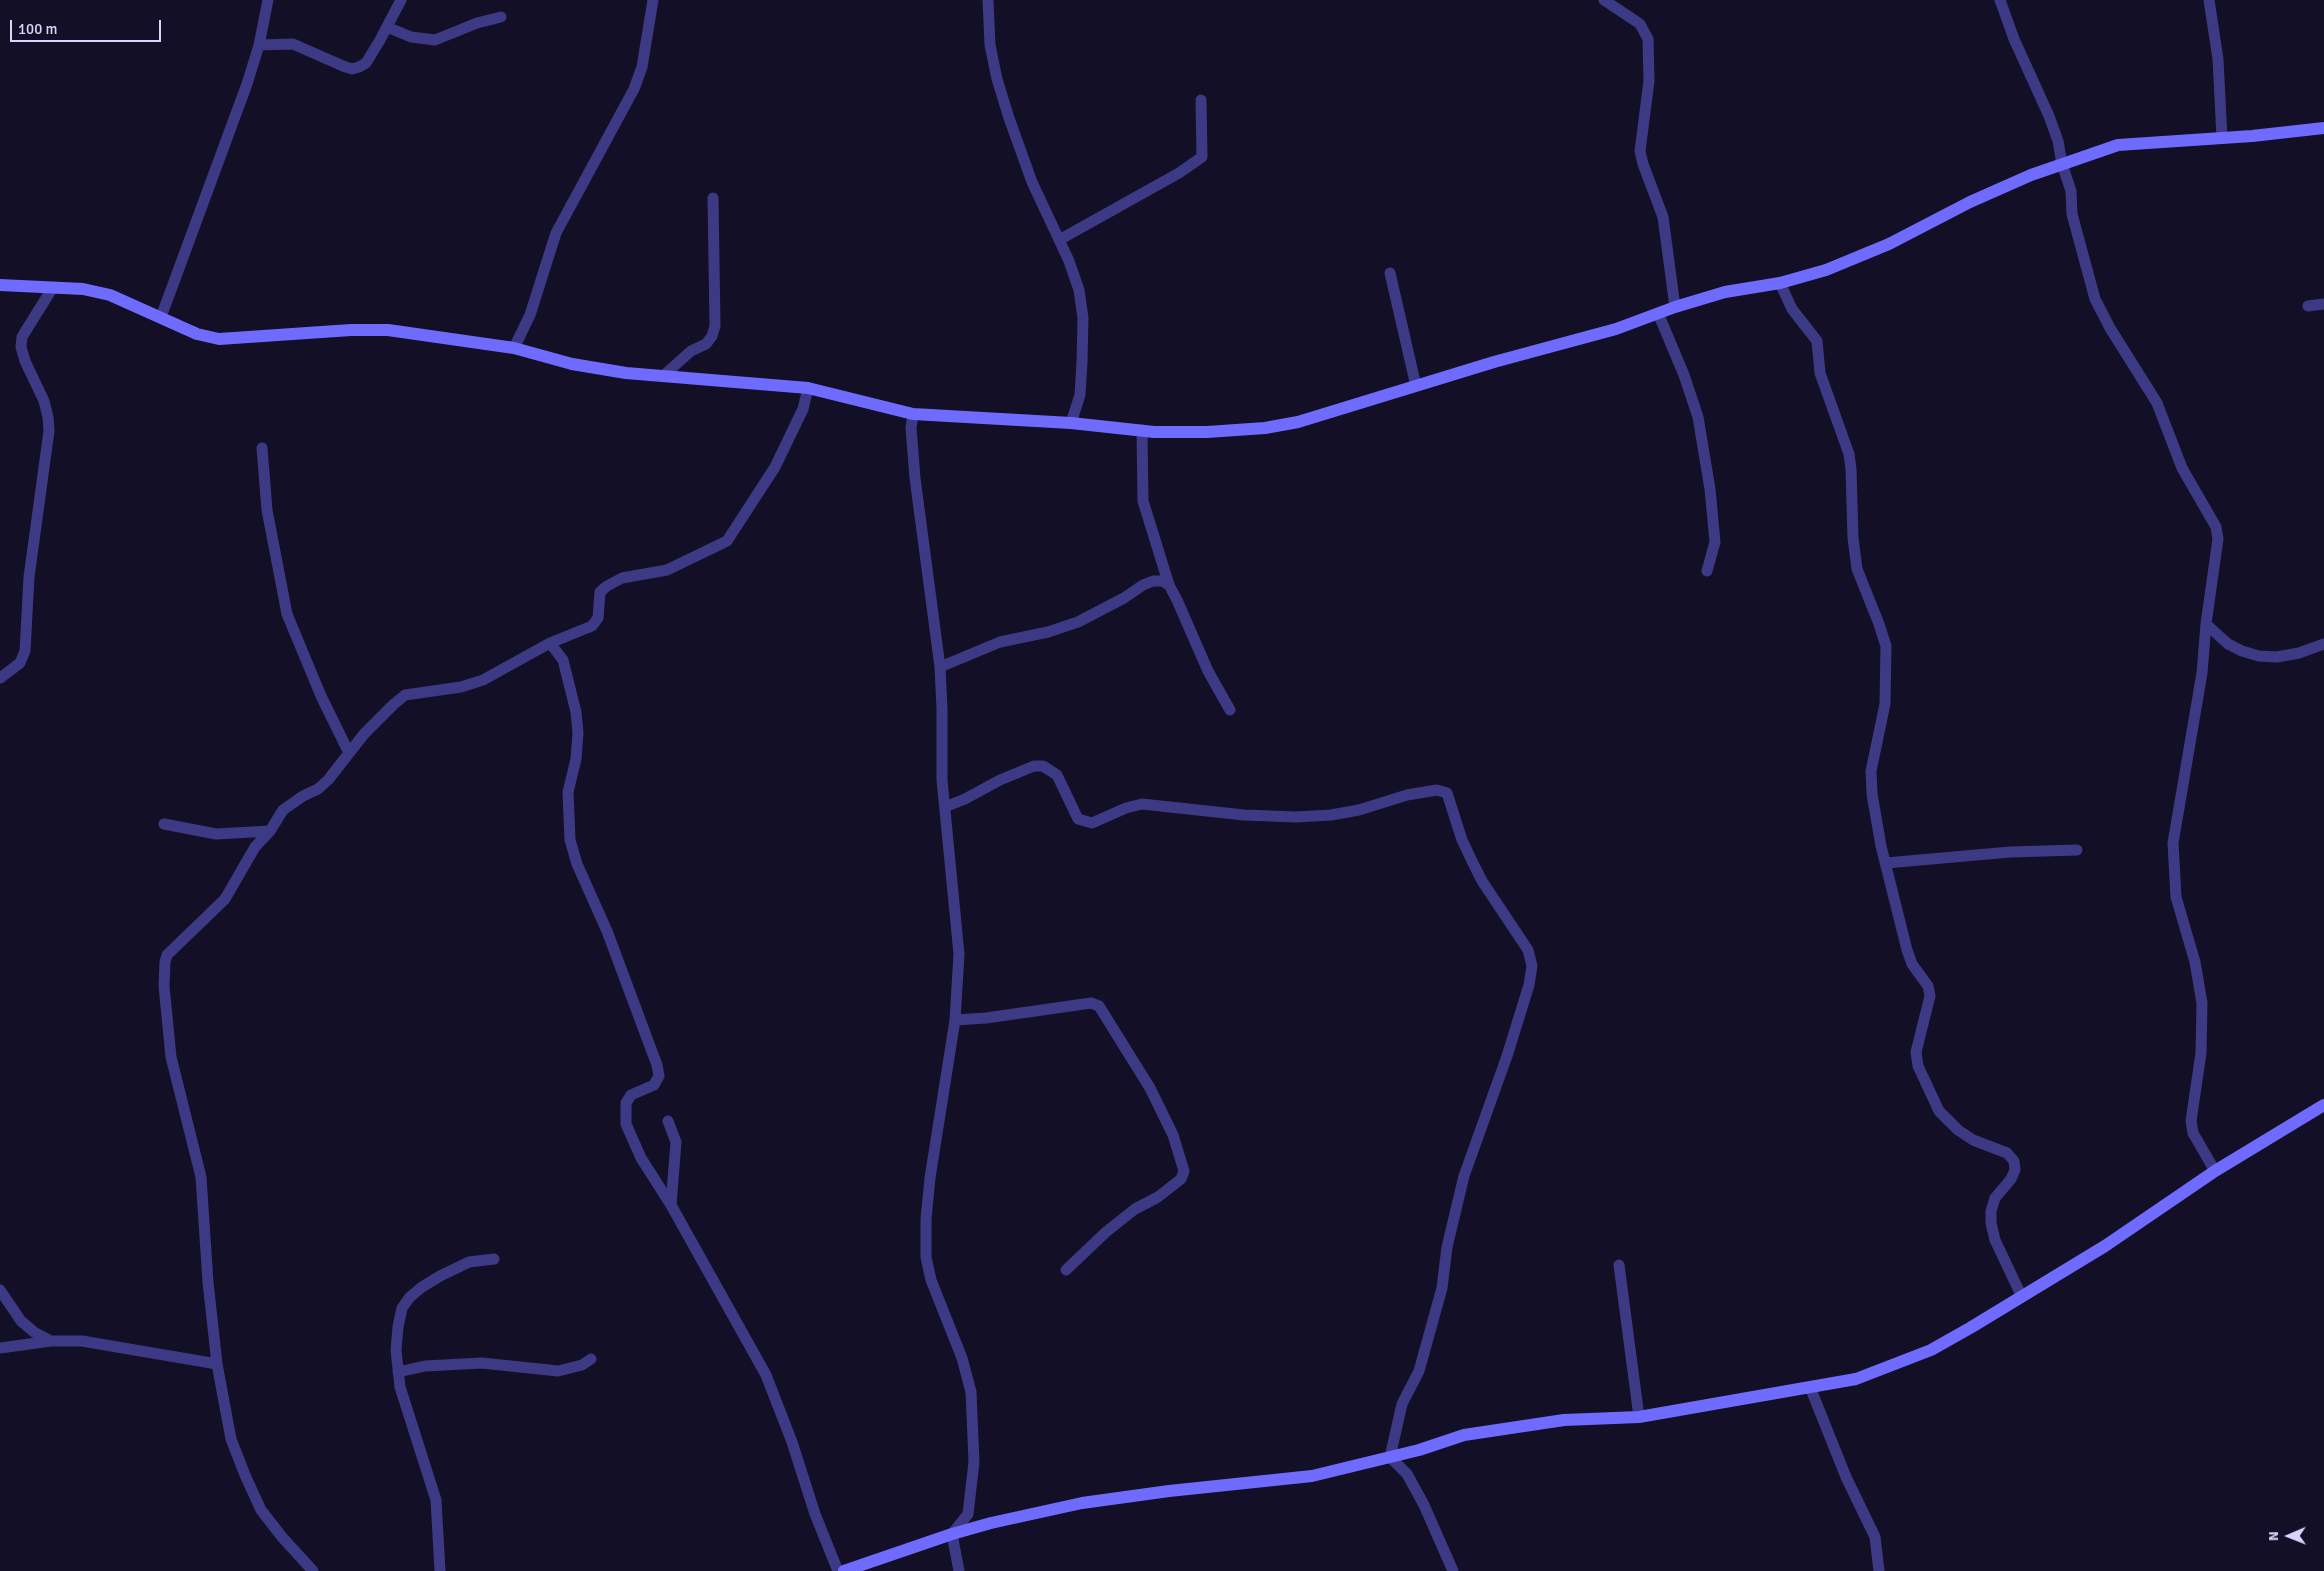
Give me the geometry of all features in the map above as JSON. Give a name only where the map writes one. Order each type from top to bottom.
[{"type":"street","points":[[161,317],[247,84],[259,45],[268,0]]},
{"type":"street","points":[[259,45],[293,44],[352,69],[366,63],[388,27],[401,0]]},
{"type":"street","points":[[514,348],[530,315],[556,233],[634,89],[642,67],[653,0]]},
{"type":"street","points":[[988,0],[990,45],[997,79],[1019,146],[1069,261],[1078,290],[1083,318],[1080,395],[1071,423]]},
{"type":"street","points":[[1604,0],[1640,24],[1648,39],[1649,81],[1640,151],[1662,217],[1675,307]]},
{"type":"street","points":[[2000,0],[2014,39],[2050,116],[2068,180],[2072,214],[2095,299],[2110,328],[2157,403],[2182,468],[2216,527],[2218,539],[2198,698],[2173,843],[2176,897],[2195,962],[2202,1003],[2201,1053],[2191,1121],[2194,1133],[2215,1171]]},
{"type":"street","points":[[2209,0],[2218,59],[2222,138]]},
{"type":"street","points":[[388,27],[411,37],[435,40],[477,23],[502,18]]},
{"type":"street","points":[[1059,240],[1180,173],[1202,156],[1201,100]]},
{"type":"street","points":[[0,285],[83,289],[110,295],[197,334],[219,339],[351,330],[388,330],[514,348],[572,364],[626,374],[808,388],[913,414],[1071,423],[1142,430],[1207,432],[1266,428],[1298,422],[1494,362],[1616,329],[1675,307],[1725,292],[1780,283],[1826,270],[1889,244],[1970,202],[2031,175],[2118,145],[2222,138],[2324,128]]},
{"type":"street","points":[[663,376],[691,351],[706,344],[712,336],[715,326],[713,198]]},
{"type":"street","points":[[1390,273],[1416,386]]},
{"type":"street","points":[[1780,283],[1792,309],[1817,341],[1820,373],[1849,454],[1853,538],[1858,569],[1880,624],[1886,646],[1885,704],[1871,770],[1875,819],[1907,950],[1912,964],[1928,986],[1930,996],[1916,1052],[1918,1066],[1928,1091],[1939,1111],[1958,1130],[1973,1140],[2007,1153],[2014,1161],[2015,1170],[2011,1179],[1996,1198],[1991,1211],[1991,1223],[1995,1240],[2022,1298]]},
{"type":"street","points":[[0,678],[20,663],[25,651],[29,577],[49,431],[44,401],[25,361],[21,347],[22,337],[53,287]]},
{"type":"street","points":[[2308,306],[2324,304]]},
{"type":"street","points":[[1658,313],[1684,375],[1698,417],[1710,489],[1715,542],[1707,570]]},
{"type":"street","points":[[313,1571],[282,1537],[261,1510],[231,1439],[217,1364],[208,1282],[201,1177],[178,1094],[171,1057],[164,986],[165,962],[176,945],[226,899],[255,847],[270,831],[284,810],[303,796],[318,789],[328,780],[380,716],[406,695],[461,687],[483,680],[550,643],[592,626],[598,618],[600,592],[607,586],[622,578],[667,570],[728,541],[775,467],[803,409],[808,388]]},
{"type":"street","points":[[913,414],[911,428],[915,478],[940,667],[942,780],[959,954],[955,1020],[935,1138],[926,1219],[926,1257],[931,1280],[962,1358],[971,1392],[974,1462],[968,1514],[952,1534]]},
{"type":"street","points":[[1142,430],[1143,501],[1169,586],[1208,671],[1230,710]]},
{"type":"street","points":[[262,448],[267,510],[287,614],[321,696],[349,753]]},
{"type":"street","points":[[940,667],[1000,642],[1048,632],[1078,622],[1153,581],[1162,581],[1169,586]]},
{"type":"street","points":[[2206,624],[2228,644],[2259,656],[2277,657],[2299,654],[2324,644]]},
{"type":"street","points":[[550,643],[563,660],[576,719],[576,759],[568,792],[570,840],[577,864],[607,931],[657,1065],[659,1076],[654,1085],[631,1095],[626,1103],[626,1124],[641,1158],[671,1205],[766,1376],[792,1442],[815,1514],[838,1571]]},
{"type":"street","points":[[945,807],[1000,780],[1034,766],[1043,766],[1057,775],[1078,818],[1092,823],[1126,808],[1142,804],[1244,815],[1296,817],[1331,815],[1360,810],[1414,794],[1437,790],[1447,793],[1462,840],[1472,863],[1528,950],[1531,975],[1490,1108],[1464,1176],[1447,1247],[1442,1288],[1418,1371],[1402,1404],[1390,1457]]},
{"type":"street","points":[[164,824],[216,834],[270,831]]},
{"type":"street","points":[[1886,863],[2010,852],[2077,850]]},
{"type":"street","points":[[955,1020],[986,1018],[1091,1003],[1099,1006],[1150,1088],[1173,1135],[1184,1170],[1181,1179],[1173,1188],[1135,1208],[1066,1270]]},
{"type":"street","points":[[844,1571],[991,1522],[1082,1503],[1169,1491],[1312,1476],[1464,1436],[1564,1420],[1639,1417],[1856,1378],[1931,1350],[2022,1298],[2105,1246],[2215,1171],[2324,1105]]},
{"type":"street","points":[[668,1121],[676,1142],[671,1205]]},
{"type":"street","points":[[440,1571],[436,1500],[400,1387],[396,1350],[398,1327],[402,1308],[410,1297],[440,1276],[469,1262],[494,1259]]},
{"type":"street","points":[[1620,1265],[1639,1417]]},
{"type":"street","points":[[0,1290],[21,1321],[34,1332],[51,1341]]},
{"type":"street","points":[[0,1348],[51,1341],[82,1341],[122,1346],[217,1364]]},
{"type":"street","points":[[398,1372],[425,1366],[482,1363],[558,1371],[582,1366],[592,1359]]},
{"type":"street","points":[[1810,1387],[1846,1477],[1875,1537],[1879,1571]]},
{"type":"street","points":[[1390,1457],[1407,1474],[1424,1505],[1453,1571]]},
{"type":"street","points":[[952,1534],[960,1571]]}]
